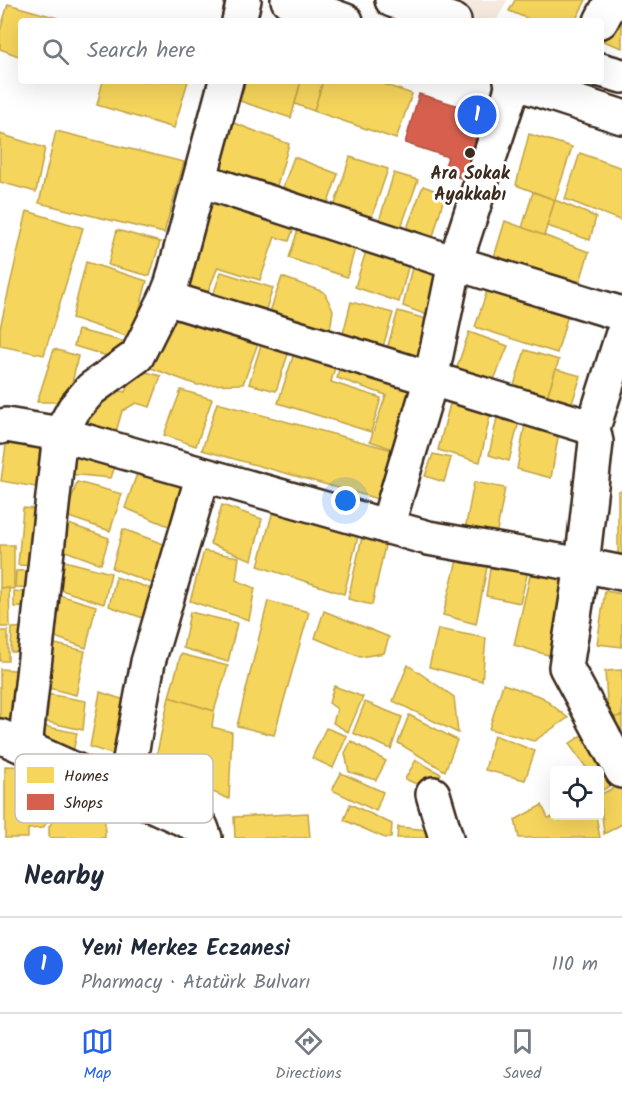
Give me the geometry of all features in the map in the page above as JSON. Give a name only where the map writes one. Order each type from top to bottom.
[{"type":"street","points":[[240,18],[244,0]]},
{"type":"street","points":[[288,0],[338,18]]},
{"type":"street","points":[[392,0],[445,18]]},
{"type":"street","points":[[603,18],[612,0]]},
{"type":"street","points":[[604,71],[622,76]]},
{"type":"street","points":[[41,754],[12,741],[60,434],[75,409],[92,389],[137,356],[166,298],[225,84]]},
{"type":"street","points":[[387,527],[430,379],[455,263],[512,84]]},
{"type":"street","points":[[519,84],[622,117]]},
{"type":"street","points":[[200,180],[455,263],[622,314]]},
{"type":"street","points":[[166,298],[593,428]]},
{"type":"street","points":[[622,336],[593,428],[596,442],[582,565],[566,667],[622,771]]},
{"type":"street","points":[[0,427],[60,434],[428,538],[622,573]]},
{"type":"street","points":[[131,754],[148,662],[203,475]]},
{"type":"street","points":[[433,794],[446,838]]},
{"type":"street","points":[[192,823],[201,827],[205,838]]},
{"type":"shaded area","points":[[392,0],[508,0],[498,18],[445,18]]},
{"type":"building: Homes","points":[[515,0],[586,0],[577,18],[526,18],[509,11]]},
{"type":"building: Homes","points":[[8,4],[58,18],[18,18],[18,56],[0,49],[0,31]]},
{"type":"building: Homes","points":[[622,7],[622,48],[604,41]]},
{"type":"building: Homes","points":[[102,84],[187,84],[174,128],[97,105]]},
{"type":"building: Homes","points":[[245,84],[300,84],[291,118],[240,101]]},
{"type":"building: Homes","points":[[300,84],[322,84],[314,111],[295,104]]},
{"type":"building: Homes","points":[[322,84],[384,84],[412,94],[396,139],[314,111]]},
{"type":"building: Homes","points":[[234,123],[289,144],[276,189],[219,168]]},
{"type":"building: Homes","points":[[56,131],[184,162],[164,233],[39,203]]},
{"type":"building: Homes","points":[[0,134],[45,148],[36,192],[0,182]]},
{"type":"building: Homes","points":[[529,134],[572,147],[555,200],[516,185]]},
{"type":"building: Homes","points":[[580,153],[622,168],[622,221],[565,199]]},
{"type":"building: Homes","points":[[294,157],[338,174],[327,206],[283,187]]},
{"type":"building: Homes","points":[[350,157],[388,169],[371,219],[334,207]]},
{"type":"building: Homes","points":[[394,173],[418,180],[400,230],[379,221]]},
{"type":"building: Homes","points":[[423,186],[445,194],[433,237],[407,228]]},
{"type":"building: Homes","points":[[209,191],[297,219],[289,241],[275,237],[260,280],[218,267],[205,299],[175,291]]},
{"type":"building: Homes","points":[[533,192],[555,200],[544,236],[522,228]]},
{"type":"building: Homes","points":[[555,200],[596,217],[590,240],[547,226]]},
{"type":"building: Homes","points":[[27,211],[83,228],[44,355],[0,346],[0,328]]},
{"type":"building: Homes","points":[[505,221],[589,252],[576,295],[491,267]]},
{"type":"building: Homes","points":[[300,223],[357,241],[347,277],[289,258]]},
{"type":"building: Homes","points":[[117,230],[160,242],[150,276],[108,265]]},
{"type":"building: Homes","points":[[370,238],[412,252],[399,302],[355,287]]},
{"type":"building: Homes","points":[[415,254],[451,266],[435,318],[403,306]]},
{"type":"building: Homes","points":[[86,262],[147,281],[132,338],[72,318]]},
{"type":"building: Homes","points":[[221,272],[273,288],[262,321],[211,301]]},
{"type":"building: Homes","points":[[282,277],[324,292],[333,310],[328,344],[266,323]]},
{"type":"building: Homes","points":[[489,285],[569,311],[557,353],[475,327]]},
{"type":"building: Homes","points":[[171,302],[261,335],[243,384],[197,385],[151,368]]},
{"type":"building: Homes","points":[[351,302],[393,313],[379,360],[340,346]]},
{"type":"building: Homes","points":[[398,311],[433,321],[418,370],[384,359]]},
{"type":"building: Homes","points":[[78,330],[130,343],[124,361],[74,346]]},
{"type":"building: Homes","points":[[469,332],[508,346],[489,392],[453,379]]},
{"type":"building: Homes","points":[[264,335],[291,345],[276,391],[249,384]]},
{"type":"building: Homes","points":[[296,347],[337,360],[331,382],[381,398],[371,432],[278,403]]},
{"type":"building: Homes","points":[[54,349],[78,356],[68,402],[37,402]]},
{"type":"building: Homes","points":[[525,350],[559,360],[544,406],[511,395]]},
{"type":"building: Homes","points":[[341,361],[423,387],[404,453],[370,441],[386,395],[337,378]]},
{"type":"building: Homes","points":[[135,369],[161,376],[150,407],[136,403],[122,411],[114,439],[83,429],[91,402],[115,390],[125,392]]},
{"type":"building: Homes","points":[[556,369],[581,376],[568,415],[544,406]]},
{"type":"building: Homes","points":[[181,390],[212,399],[196,446],[164,435]]},
{"type":"building: Homes","points":[[451,400],[491,411],[480,462],[438,450]]},
{"type":"building: Homes","points":[[217,403],[404,453],[389,502],[202,450]]},
{"type":"building: Homes","points":[[498,413],[520,417],[509,461],[489,455]]},
{"type":"building: Homes","points":[[526,418],[560,426],[551,478],[517,469]]},
{"type":"building: Homes","points":[[7,438],[56,445],[47,489],[1,481]]},
{"type":"building: Homes","points":[[79,442],[119,454],[111,478],[69,474]]},
{"type":"building: Homes","points":[[433,454],[451,458],[444,482],[425,476]]},
{"type":"building: Homes","points":[[140,465],[200,482],[183,532],[125,508]]},
{"type":"building: Homes","points":[[77,482],[122,494],[110,531],[66,516]]},
{"type":"building: Homes","points":[[474,482],[505,488],[496,536],[465,530]]},
{"type":"building: Homes","points":[[618,491],[622,491],[622,557],[618,556]]},
{"type":"building: Homes","points":[[222,505],[262,519],[252,560],[210,544]]},
{"type":"building: Homes","points":[[274,507],[358,536],[344,594],[258,566]]},
{"type":"building: Homes","points":[[23,508],[47,510],[40,566],[18,565]]},
{"type":"building: Homes","points":[[54,519],[109,538],[101,564],[49,545]]},
{"type":"building: Homes","points":[[123,529],[177,549],[164,588],[112,568]]},
{"type":"building: Homes","points":[[363,533],[386,541],[372,605],[348,599]]},
{"type":"building: Homes","points":[[0,545],[14,545],[14,589],[0,588]]},
{"type":"building: Homes","points":[[204,551],[239,557],[236,580],[255,588],[249,620],[190,601]]},
{"type":"building: Homes","points":[[492,555],[530,563],[520,603],[486,596]]},
{"type":"building: Homes","points":[[458,556],[488,562],[476,624],[443,615]]},
{"type":"building: Homes","points":[[61,560],[111,573],[104,604],[58,589]]},
{"type":"building: Homes","points":[[532,567],[577,582],[558,658],[514,645]]},
{"type":"building: Homes","points":[[40,570],[40,588],[15,587],[16,571]]},
{"type":"building: Homes","points":[[116,577],[167,594],[157,623],[109,606]]},
{"type":"building: Homes","points":[[0,588],[9,588],[10,627],[0,627]]},
{"type":"building: Homes","points":[[14,591],[40,594],[39,608],[14,607]]},
{"type":"building: Homes","points":[[605,591],[622,594],[622,647],[597,644]]},
{"type":"building: Homes","points":[[56,594],[96,606],[86,648],[49,635]]},
{"type":"building: Homes","points":[[268,601],[309,612],[274,735],[237,726]]},
{"type":"building: Homes","points":[[324,611],[389,637],[384,653],[360,657],[315,638]]},
{"type":"building: Homes","points":[[190,612],[237,623],[228,662],[183,648]]},
{"type":"building: Homes","points":[[30,627],[27,652],[11,652],[12,628]]},
{"type":"building: Homes","points":[[438,629],[486,638],[482,681],[429,667]]},
{"type":"building: Homes","points":[[0,631],[8,631],[8,661],[0,661]]},
{"type":"building: Homes","points":[[47,642],[85,651],[76,695],[37,685]]},
{"type":"building: Homes","points":[[181,654],[228,666],[214,711],[169,697]]},
{"type":"building: Homes","points":[[408,665],[454,697],[458,733],[393,701]]},
{"type":"building: Homes","points":[[0,669],[27,671],[21,730],[0,723]]},
{"type":"building: Homes","points":[[622,670],[622,716],[608,718],[605,671]]},
{"type":"building: Homes","points":[[503,684],[542,697],[568,718],[534,741],[489,729]]},
{"type":"building: Homes","points":[[334,686],[363,697],[348,732],[333,723],[337,709],[329,703]]},
{"type":"building: Homes","points":[[36,692],[86,701],[83,730],[34,719]]},
{"type":"building: Homes","points":[[100,692],[137,704],[128,754],[112,754],[90,747]]},
{"type":"building: Homes","points":[[169,697],[214,711],[212,727],[232,732],[229,799],[213,792],[213,754],[157,754]]},
{"type":"building: Homes","points":[[365,702],[402,717],[391,749],[353,733]]},
{"type":"building: Homes","points":[[409,715],[457,740],[445,771],[398,743]]},
{"type":"building: Homes","points":[[622,716],[622,745],[608,718]]},
{"type":"building: Homes","points":[[34,724],[77,733],[73,752],[31,741]]},
{"type":"building: Homes","points":[[326,728],[347,736],[333,768],[312,758]]},
{"type":"building: Homes","points":[[593,728],[622,778],[604,789],[604,766],[585,766],[569,744]]},
{"type":"building: Homes","points":[[494,735],[535,751],[525,780],[485,770]]},
{"type":"building: Homes","points":[[351,741],[386,761],[376,780],[349,772],[345,753]]},
{"type":"building: Homes","points":[[416,760],[441,774],[430,790],[405,779]]},
{"type":"building: Homes","points":[[5,766],[15,766],[15,823],[46,823],[43,828],[28,829],[28,838],[5,838]]},
{"type":"building: Homes","points":[[341,773],[383,792],[376,811],[332,790]]},
{"type":"building: Homes","points":[[622,783],[622,824],[604,834],[603,820],[604,793]]},
{"type":"building: Homes","points":[[350,804],[392,824],[391,838],[385,838],[344,820]]},
{"type":"building: Homes","points":[[542,805],[550,820],[597,820],[600,838],[519,838],[515,820]]},
{"type":"building: Homes","points":[[308,813],[310,838],[235,838],[234,817]]},
{"type":"building: Homes","points":[[51,823],[105,823],[105,838],[49,838]]},
{"type":"building: Homes","points":[[398,827],[439,831],[441,838],[397,838]]},
{"type":"building: Shops","points":[[419,94],[493,116],[473,183],[443,171],[448,157],[405,143]]},
{"type":"place","name":"Yeni Merkez Eczanesi","points":[[477,115]]},
{"type":"place","name":"Ara Sokak Ayakkabı","points":[[470,153]]}]
